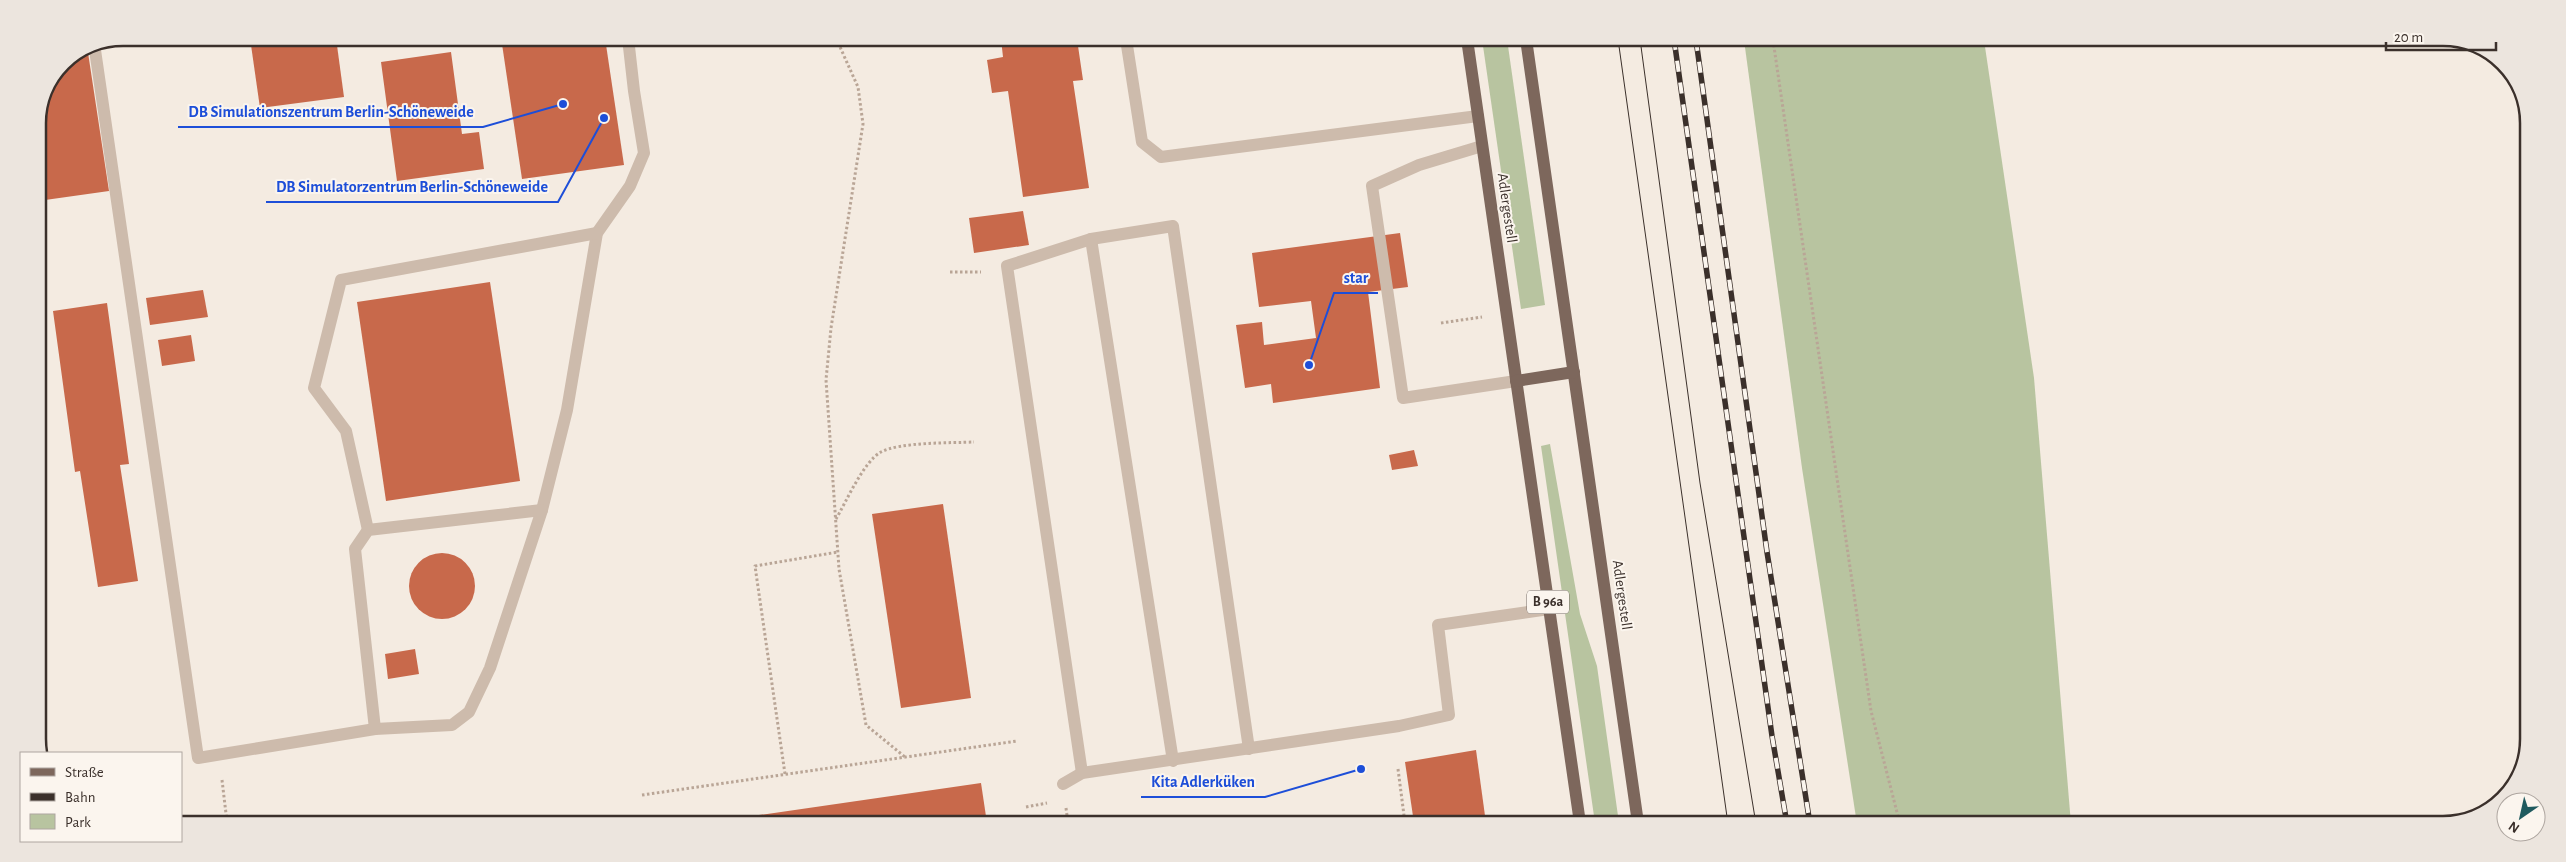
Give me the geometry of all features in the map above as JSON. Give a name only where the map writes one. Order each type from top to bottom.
[{"type":"main road","name":"Adlergestell","points":[[1468,46],[1579,816]]},
{"type":"main road","name":"Adlergestell","points":[[1527,46],[1637,816]]},
{"type":"main road","points":[[1516,381],[1574,372]]},
{"type":"lane","points":[[95,52],[198,758],[218,753],[375,729],[452,724],[469,712],[490,668],[542,510],[566,410],[597,233],[630,186],[644,152],[629,46]]},
{"type":"lane","points":[[1127,46],[1142,142],[1161,157],[1478,116]]},
{"type":"lane","points":[[1482,146],[1419,165],[1372,186],[1376,215],[1403,398],[1516,381]]},
{"type":"lane","points":[[1082,773],[1007,266],[1091,239],[1173,226],[1249,749]]},
{"type":"lane","points":[[375,729],[355,549],[368,530],[346,431],[314,388],[341,280],[597,233]]},
{"type":"lane","points":[[1091,239],[1173,761]]},
{"type":"lane","points":[[368,530],[542,510]]},
{"type":"lane","points":[[1063,784],[1082,773],[1399,726],[1449,715],[1438,625],[1549,609]]},
{"type":"path","points":[[840,46],[858,86],[863,124],[831,328],[826,380],[835,520],[838,552],[866,725],[905,757]]},
{"type":"path","points":[[1774,46],[1871,711],[1898,816]]},
{"type":"path","points":[[950,272],[976,273]]},
{"type":"path","points":[[835,520],[866,467],[881,452],[907,446],[974,442]]},
{"type":"path","points":[[785,774],[755,566],[838,552]]},
{"type":"path","points":[[642,795],[1017,741]]},
{"type":"path","points":[[218,753],[226,816]]},
{"type":"path","points":[[1398,768],[1404,816]]},
{"type":"path","points":[[1026,806],[1054,802]]},
{"type":"green space","points":[[1483,46],[1508,46],[1545,305],[1521,309]]},
{"type":"green space","points":[[1745,46],[1985,46],[2034,378],[2070,816],[1856,816],[1802,468]]},
{"type":"green space","points":[[1550,444],[1580,614],[1597,666],[1618,816],[1594,816],[1541,446]]},
{"type":"building","points":[[251,46],[337,46],[344,97],[260,108]]},
{"type":"building","points":[[502,46],[606,46],[624,165],[522,179]]},
{"type":"building","points":[[1002,46],[1078,46],[1083,80],[1073,81],[1089,188],[1023,197],[1008,91],[992,93],[987,60],[1003,57]]},
{"type":"building","points":[[451,52],[462,134],[479,132],[484,169],[397,181],[381,62]]},
{"type":"building","points":[[88,55],[109,191],[46,200],[46,123],[52,94],[59,80],[69,69],[80,59]]},
{"type":"building","points":[[1023,211],[1029,245],[974,253],[969,218]]},
{"type":"building","points":[[1400,233],[1408,287],[1368,292],[1380,388],[1273,403],[1271,384],[1245,388],[1236,325],[1262,322],[1264,345],[1316,338],[1311,301],[1259,307],[1252,253]]},
{"type":"building","points":[[490,282],[520,481],[386,501],[357,302]]},
{"type":"building","points":[[203,290],[208,317],[150,325],[146,298]]},
{"type":"building","points":[[107,303],[129,464],[120,465],[138,581],[98,587],[80,471],[75,472],[53,311]]},
{"type":"building","points":[[191,335],[195,361],[162,366],[158,340]]},
{"type":"building","points":[[1414,450],[1418,466],[1392,470],[1389,455]]},
{"type":"building","points":[[943,504],[971,698],[901,708],[872,514]]},
{"type":"building","points":[[442,553],[455,556],[465,563],[472,573],[475,586],[472,599],[465,609],[455,616],[442,619],[429,616],[419,609],[412,599],[409,586],[412,573],[419,563],[429,556]]},
{"type":"building","points":[[415,649],[419,674],[388,679],[385,654]]},
{"type":"building","points":[[1476,750],[1485,816],[1413,816],[1405,762]]},
{"type":"building","points":[[981,783],[986,816],[753,816]]},
{"type":"tram line","points":[[1619,46],[1727,816]]},
{"type":"tram line","points":[[1641,46],[1700,483],[1755,816]]},
{"type":"railway","points":[[1675,46],[1772,736],[1786,816]]},
{"type":"railway","points":[[1697,46],[1767,552],[1809,816]]},
{"type":"place","name":"DB Simulationszentrum Berlin-Schöneweide","points":[[563,104]]},
{"type":"place","name":"DB Simulatorzentrum Berlin-Schöneweide","points":[[604,118]]},
{"type":"place","name":"star","points":[[1309,365]]},
{"type":"place","name":"Kita Adlerküken","points":[[1361,769]]}]
